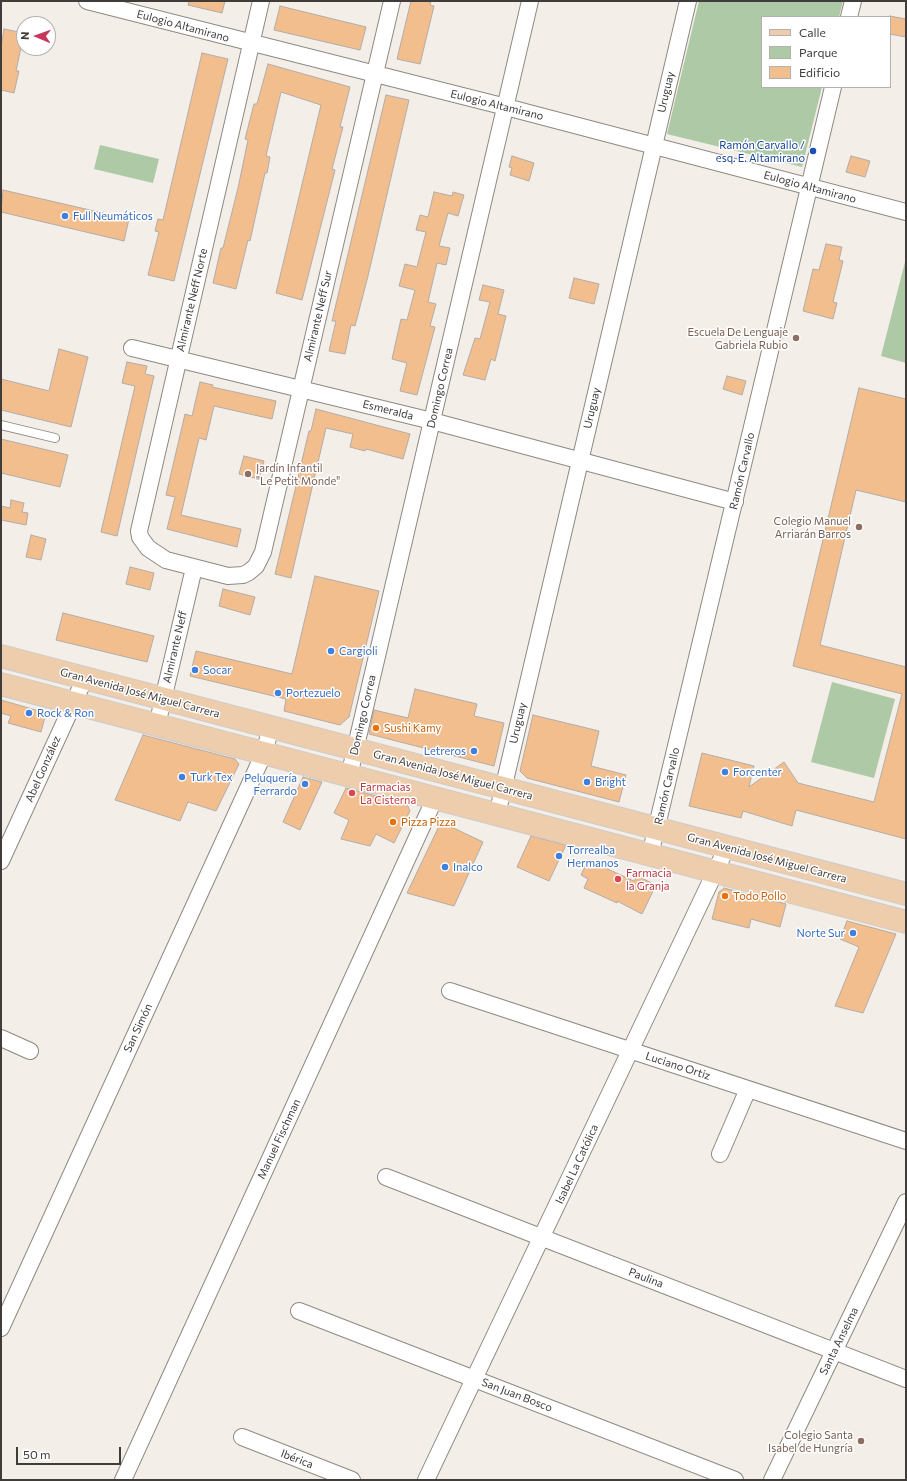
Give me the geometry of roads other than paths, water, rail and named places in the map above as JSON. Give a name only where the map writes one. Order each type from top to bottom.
[{"type":"main road","name":"Gran Avenida José Miguel Carrera","points":[[1,656],[906,894]]},
{"type":"main road","points":[[1,684],[906,922]]},
{"type":"street","name":"Eulogio Altamirano","points":[[87,1],[251,44],[506,107],[906,212]]},
{"type":"street","name":"Almirante Neff Norte","points":[[194,568],[166,560],[154,553],[144,544],[139,531],[261,1]]},
{"type":"street","name":"Almirante Neff Sur","points":[[194,568],[236,576],[249,572],[260,560],[263,552],[392,1]]},
{"type":"street","name":"Domingo Correa","points":[[349,776],[530,1]]},
{"type":"street","name":"Uruguay","points":[[496,814],[688,1]]},
{"type":"street","points":[[849,16],[853,1]]},
{"type":"street","name":"Ramón Carvallo","points":[[650,855],[658,829],[833,88]]},
{"type":"street","name":"Esmeralda","points":[[132,348],[432,421],[580,459],[735,502]]},
{"type":"street","name":"Almirante Neff","points":[[157,725],[194,568]]},
{"type":"street","name":"Abel González","points":[[1,861],[85,678]]},
{"type":"street","name":"San Simón","points":[[1,1328],[264,753],[271,727]]},
{"type":"street","name":"Manuel Fischman","points":[[122,1480],[435,798]]},
{"type":"street","name":"Isabel La Católica","points":[[426,1480],[632,1051],[727,847]]},
{"type":"street","name":"Luciano Ortiz","points":[[450,991],[906,1141]]},
{"type":"street","points":[[1,1038],[30,1051]]},
{"type":"street","points":[[720,1154],[748,1089]]},
{"type":"street","name":"Paulina","points":[[386,1177],[906,1378]]},
{"type":"street","name":"Santa Anselma","points":[[772,1480],[906,1202]]},
{"type":"street","name":"San Juan Bosco","points":[[299,1311],[734,1480]]},
{"type":"street","name":"Ibérica","points":[[242,1437],[352,1480]]},
{"type":"lane","points":[[1,425],[55,438]]},
{"type":"place","name":"Ramón Carvallo / esq. E. Altamirano","points":[[813,151]]},
{"type":"place","name":"Full Neumáticos","points":[[65,216]]},
{"type":"place","name":"Escuela De Lenguaje Gabriela Rubio","points":[[796,338]]},
{"type":"place","name":"Jardín Infantil \"Le Petit Monde\"","points":[[248,474]]},
{"type":"place","name":"Colegio Manuel Arriarán Barros","points":[[859,527]]},
{"type":"place","name":"Cargioli","points":[[331,651]]},
{"type":"place","name":"Socar","points":[[195,670]]},
{"type":"place","name":"Portezuelo","points":[[278,693]]},
{"type":"place","name":"Rock & Ron","points":[[29,713]]},
{"type":"place","name":"Sushi Kamy","points":[[376,728]]},
{"type":"place","name":"Letreros","points":[[474,751]]},
{"type":"place","name":"Forcenter","points":[[725,772]]},
{"type":"place","name":"Turk Tex","points":[[182,777]]},
{"type":"place","name":"Bright","points":[[587,782]]},
{"type":"place","name":"Peluquería Ferrardo","points":[[305,784]]},
{"type":"place","name":"Farmacias La Cisterna","points":[[352,793]]},
{"type":"place","name":"Pizza Pizza","points":[[393,822]]},
{"type":"place","name":"Torrealba Hermanos","points":[[559,856]]},
{"type":"place","name":"Inalco","points":[[445,867]]},
{"type":"place","name":"Farmacia la Granja","points":[[618,879]]},
{"type":"place","name":"Todo Pollo","points":[[725,896]]},
{"type":"place","name":"Norte Sur","points":[[853,933]]},
{"type":"place","name":"Colegio Santa Isabel de Hungría","points":[[861,1441]]}]
